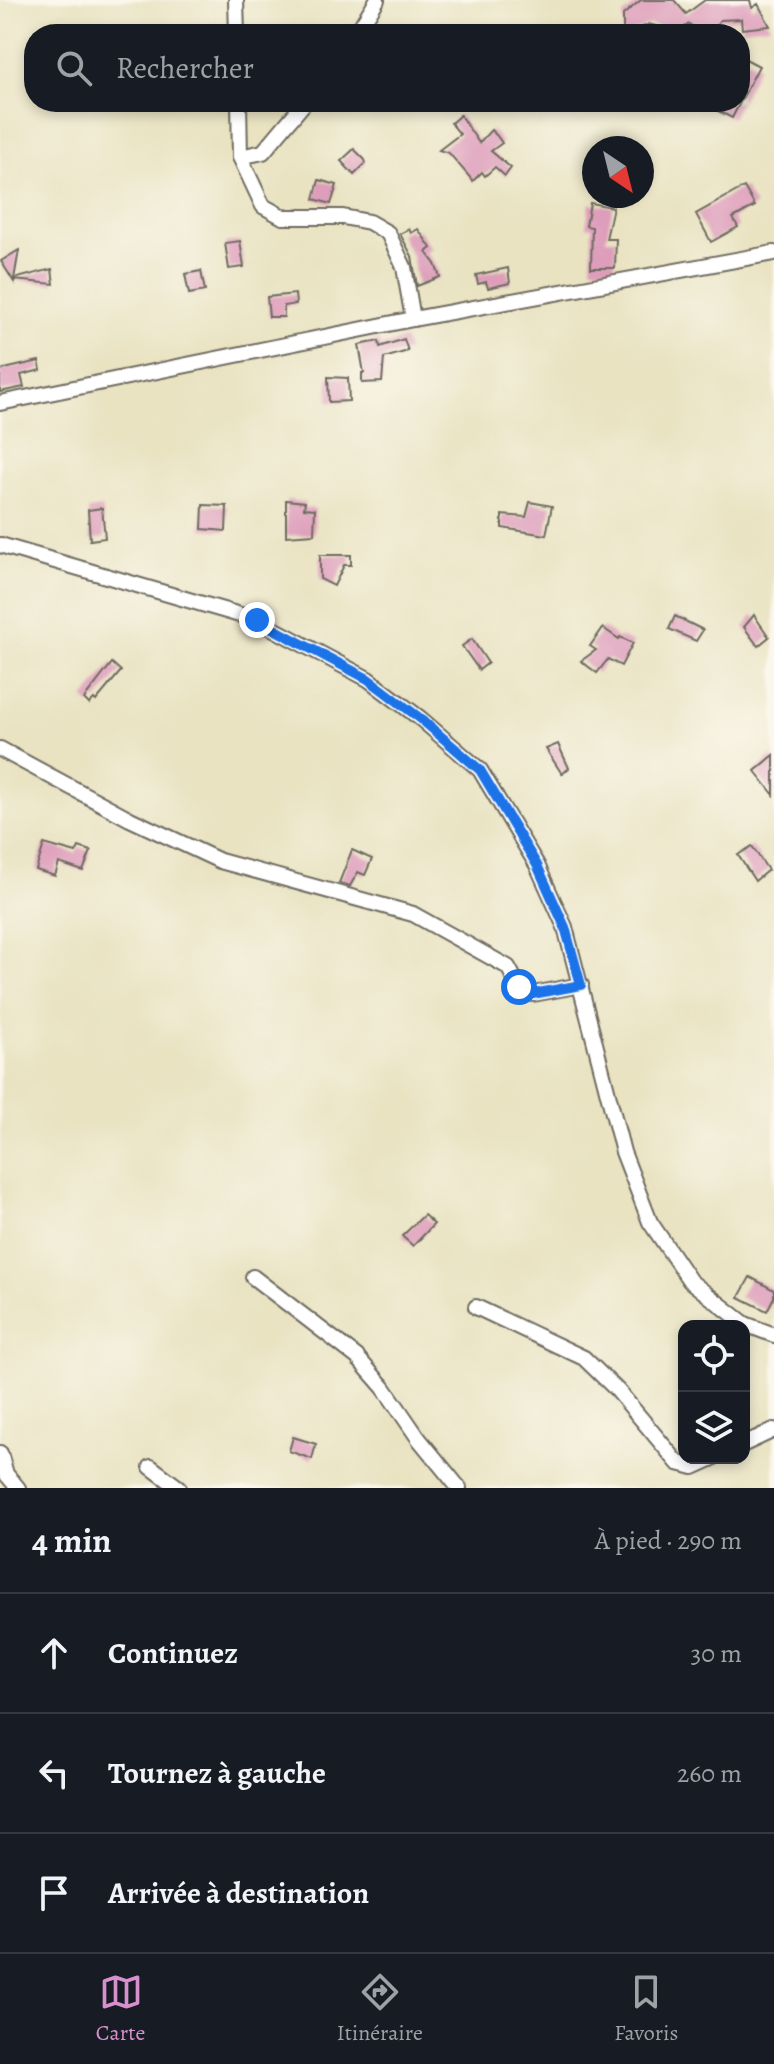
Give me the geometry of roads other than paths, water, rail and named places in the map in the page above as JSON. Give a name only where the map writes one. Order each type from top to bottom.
[{"type":"street","points":[[236,0],[237,24]]},
{"type":"street","points":[[362,24],[377,0]]},
{"type":"street","points":[[239,112],[240,157],[263,206],[283,217],[343,217],[369,222],[388,233],[404,267],[413,319]]},
{"type":"street","points":[[240,157],[263,152],[297,112]]},
{"type":"street","points":[[0,403],[413,319],[774,253]]},
{"type":"street","points":[[0,545],[257,620],[356,672],[390,695],[480,770],[537,865],[565,927],[623,1152],[650,1222],[690,1281],[745,1324],[774,1335]]},
{"type":"street","points":[[0,749],[130,819],[220,861],[413,914],[508,967],[519,987],[533,994],[581,985]]},
{"type":"street","points":[[253,1277],[357,1357],[459,1488]]},
{"type":"street","points":[[476,1307],[584,1358],[618,1391],[678,1463]]},
{"type":"street","points":[[750,1441],[774,1430]]},
{"type":"street","points":[[0,1453],[6,1474],[18,1488]]},
{"type":"street","points":[[151,1467],[179,1488]]}]
